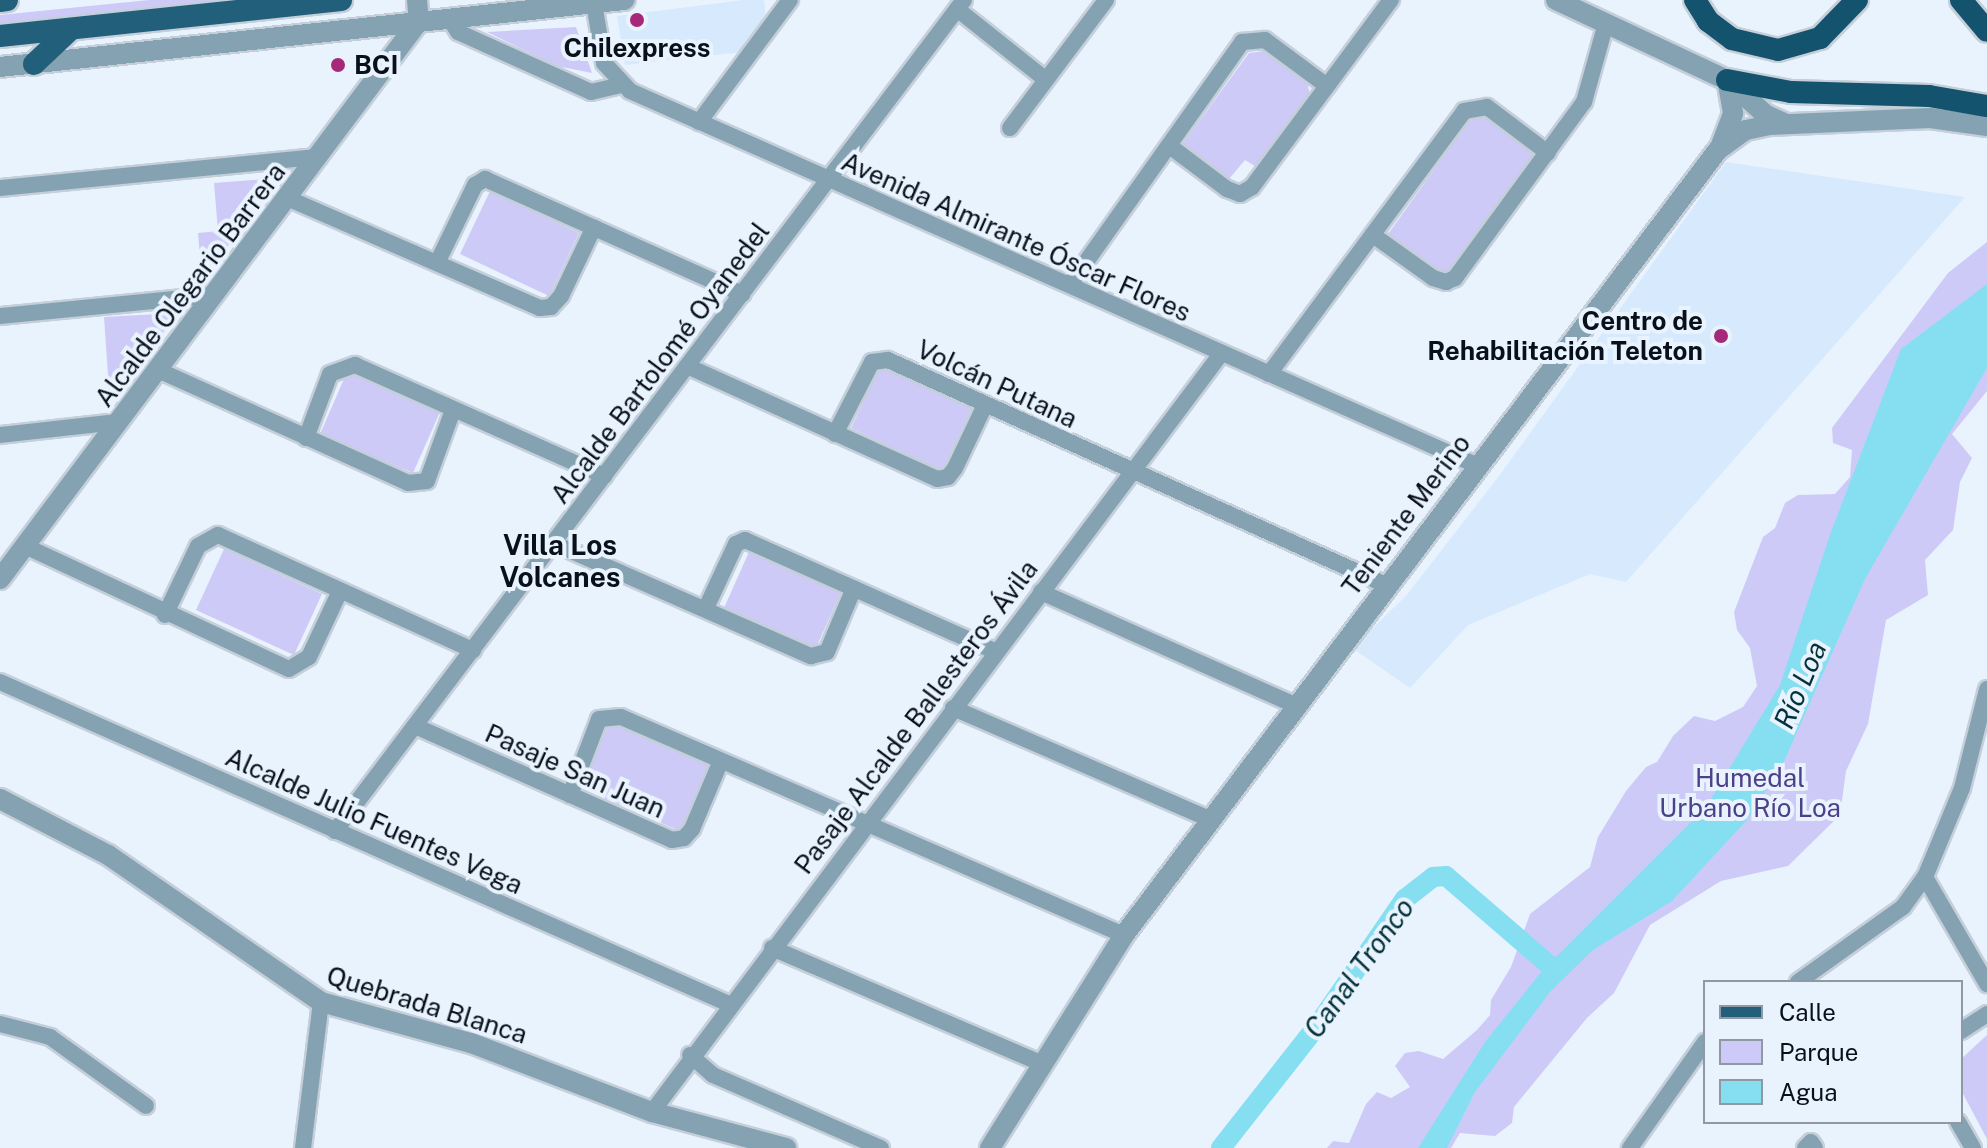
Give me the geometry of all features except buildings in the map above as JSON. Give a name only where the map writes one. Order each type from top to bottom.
[{"type":"highway","points":[[1695,0],[1708,21],[1732,39],[1778,50],[1820,38],[1842,21],[1857,0]]},
{"type":"highway","points":[[1961,0],[1987,31]]},
{"type":"highway","points":[[1727,80],[1791,92],[1929,96],[1987,106]]},
{"type":"main road","points":[[0,1],[7,0]]},
{"type":"main road","points":[[0,36],[341,0]]},
{"type":"main road","points":[[34,64],[71,29]]},
{"type":"street","points":[[417,0],[419,21]]},
{"type":"street","points":[[0,67],[624,0]]},
{"type":"street","points":[[699,122],[790,0]]},
{"type":"street","points":[[1010,128],[1106,0]]},
{"type":"street","points":[[1171,147],[1240,194],[1252,187],[1391,0]]},
{"type":"street","points":[[1556,0],[1727,80],[1766,115],[1786,124]]},
{"type":"street","points":[[449,18],[458,32],[591,92],[621,85],[600,52],[594,3]]},
{"type":"street","points":[[961,5],[1045,79]]},
{"type":"street","name":"Alcalde Bartolomé Oyanedel","points":[[335,831],[961,5]]},
{"type":"street","name":"Alcalde Olegario Barrera","points":[[0,579],[419,21]]},
{"type":"street","points":[[1373,235],[1433,278],[1446,282],[1455,278],[1584,102],[1606,23]]},
{"type":"street","points":[[1071,283],[1171,147],[1242,42],[1254,38],[1265,40],[1327,86]]},
{"type":"street","points":[[1718,150],[1733,113],[1727,80]]},
{"type":"street","name":"Avenida Almirante Óscar Flores","points":[[621,85],[828,181],[1071,283],[1221,354],[1476,465]]},
{"type":"street","points":[[1269,374],[1464,111],[1474,106],[1487,107],[1548,153]]},
{"type":"street","name":"Teniente Merino","points":[[990,1148],[1040,1063],[1124,935],[1476,465],[1718,150],[1746,130],[1786,124],[1930,118],[1987,126]]},
{"type":"street","points":[[0,188],[319,157]]},
{"type":"street","points":[[437,263],[475,185],[485,179],[742,294]]},
{"type":"street","points":[[287,198],[540,308],[551,307],[561,296],[594,227]]},
{"type":"street","points":[[0,316],[214,295]]},
{"type":"street","name":"Pasaje Alcalde Ballesteros Ávila","points":[[652,1112],[690,1055],[1221,354]]},
{"type":"street","name":"Volcán Putana","points":[[835,434],[872,362],[879,359],[1386,585]]},
{"type":"street","points":[[306,438],[330,374],[343,366],[355,365],[604,476]]},
{"type":"street","points":[[687,366],[937,479],[948,477],[955,468],[985,405]]},
{"type":"street","points":[[158,370],[408,483],[427,481],[453,410]]},
{"type":"street","points":[[0,435],[118,422]]},
{"type":"street","points":[[165,615],[198,546],[218,535],[473,650]]},
{"type":"street","points":[[706,608],[736,544],[745,540],[996,652]]},
{"type":"street","points":[[553,543],[821,657],[854,588]]},
{"type":"street","points":[[25,546],[165,615],[289,669],[309,657],[340,591]]},
{"type":"street","points":[[1041,592],[1295,705]]},
{"type":"street","name":"Alcalde Julio Fuentes Vega","points":[[0,682],[729,1004]]},
{"type":"street","points":[[1801,980],[1903,907],[1925,877],[1962,788],[1984,720],[1987,689]]},
{"type":"street","points":[[953,708],[1209,819]]},
{"type":"street","points":[[570,795],[599,719],[609,715],[1124,935]]},
{"type":"street","name":"Pasaje San Juan","points":[[415,726],[672,840],[684,838],[720,763]]},
{"type":"street","name":"Quebrada Blanca","points":[[0,799],[108,855],[321,1002],[471,1043],[652,1112],[760,1144],[786,1148]]},
{"type":"street","points":[[1925,877],[1987,984]]},
{"type":"street","points":[[772,948],[1040,1063]]},
{"type":"street","points":[[303,1148],[321,1002]]},
{"type":"street","points":[[1963,1030],[1987,1014]]},
{"type":"street","points":[[0,1024],[50,1037],[146,1106]]},
{"type":"street","points":[[1630,1148],[1703,1045]]},
{"type":"street","points":[[690,1055],[713,1075],[881,1148]]},
{"type":"street","points":[[1959,1124],[1973,1148]]},
{"type":"street","points":[[1805,1148],[1811,1142],[1815,1148]]},
{"type":"shaded area","points":[[764,0],[766,19],[742,52],[625,65],[617,16]]},
{"type":"shaded area","name":"Centro de Rehabilitación Teleton","points":[[1726,162],[1965,197],[1626,582],[1590,574],[1468,625],[1410,688],[1352,648],[1406,596],[1499,476]]},
{"type":"green space","points":[[149,0],[219,0],[0,28],[0,15]]},
{"type":"green space","points":[[576,27],[592,73],[557,66],[487,32]]},
{"type":"green space","points":[[1271,50],[1307,78],[1310,97],[1258,168],[1245,160],[1223,186],[1177,152],[1249,53]]},
{"type":"green space","points":[[1477,110],[1536,152],[1447,276],[1388,234]]},
{"type":"green space","points":[[279,178],[202,281],[198,233],[218,231],[214,183]]},
{"type":"green space","points":[[490,191],[579,233],[549,296],[460,254]]},
{"type":"green space","name":"Humedal Urbano Río Loa","points":[[1987,242],[1987,391],[1952,434],[1972,458],[1960,482],[1953,530],[1925,560],[1928,595],[1886,620],[1868,724],[1846,771],[1840,815],[1788,866],[1721,881],[1650,925],[1614,993],[1587,1018],[1514,1107],[1512,1123],[1495,1136],[1460,1133],[1451,1148],[1327,1148],[1333,1141],[1349,1143],[1366,1104],[1377,1092],[1391,1098],[1410,1087],[1395,1066],[1405,1053],[1419,1051],[1443,1059],[1490,1015],[1491,1000],[1511,967],[1530,914],[1590,867],[1598,837],[1626,791],[1646,767],[1657,762],[1673,736],[1694,716],[1715,721],[1743,707],[1757,686],[1750,648],[1737,630],[1734,612],[1763,537],[1775,528],[1785,503],[1798,495],[1835,494],[1850,477],[1852,450],[1833,443],[1832,428],[1948,273]]},
{"type":"green space","points":[[178,313],[110,404],[104,317]]},
{"type":"green space","points":[[882,363],[973,406],[942,471],[851,428]]},
{"type":"green space","points":[[347,372],[440,412],[413,473],[320,434]]},
{"type":"green space","points":[[224,549],[322,594],[294,655],[196,610]]},
{"type":"green space","points":[[749,552],[841,592],[816,648],[724,608]]},
{"type":"green space","points":[[610,721],[710,765],[682,832],[581,788]]},
{"type":"green space","points":[[1987,1035],[1987,1139],[1963,1094],[1963,1057]]},
{"type":"water","name":"Río Loa","points":[[1987,284],[1987,368],[1865,579],[1782,766],[1747,820],[1672,901],[1593,950],[1550,992],[1475,1092],[1447,1148],[1418,1148],[1485,1042],[1542,971],[1706,807],[1780,685],[1831,532],[1901,349]]},
{"type":"waterway","name":"Canal Tronco","points":[[1221,1148],[1320,1022],[1405,899],[1433,877],[1446,876],[1556,971]]},
{"type":"place","name":"Chilexpress","points":[[637,20]]},
{"type":"place","name":"BCI","points":[[338,65]]},
{"type":"place","name":"Centro de Rehabilitación Teleton","points":[[1721,336]]},
{"type":"district","name":"Villa Los Volcanes","points":[[560,561]]}]
